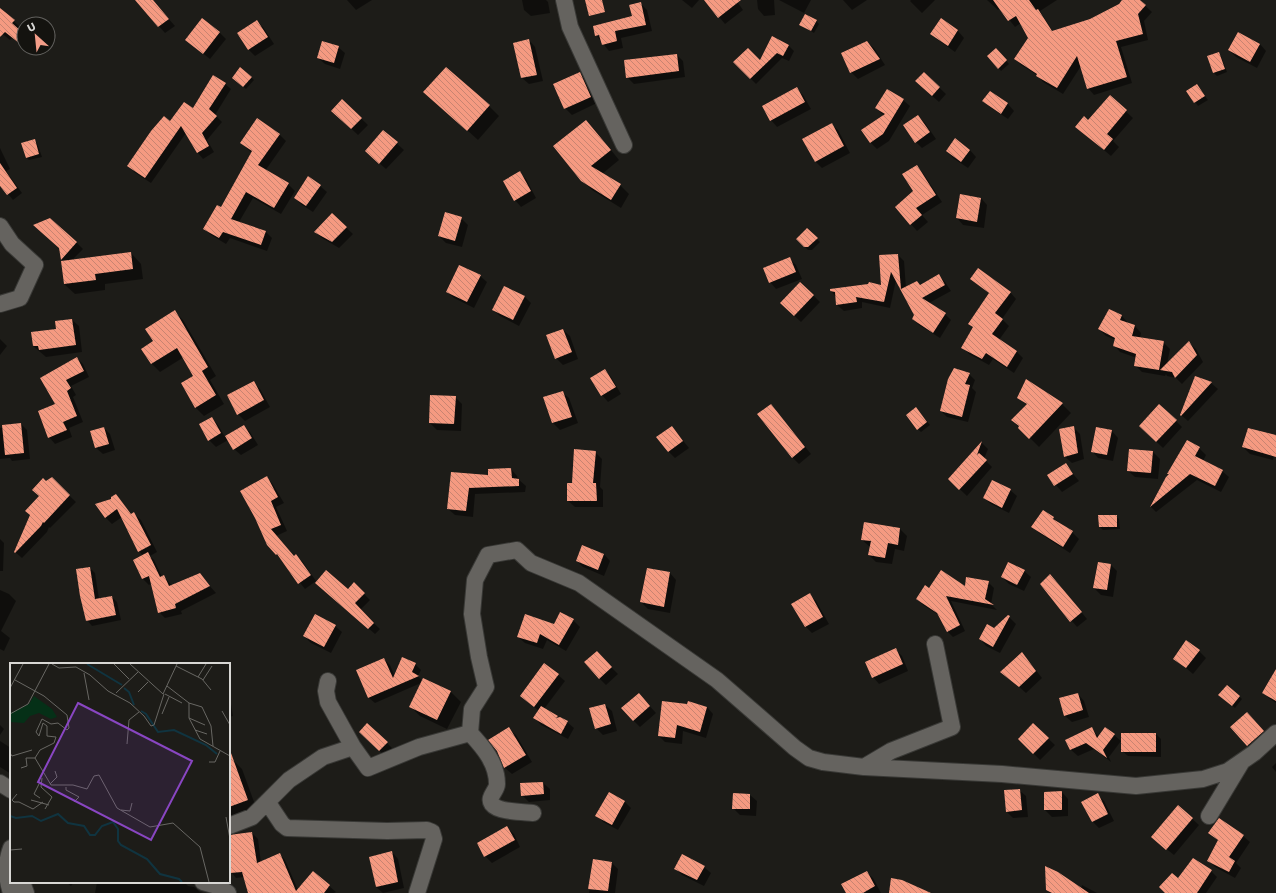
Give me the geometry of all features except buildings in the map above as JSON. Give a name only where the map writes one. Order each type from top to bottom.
[{"type":"street","points":[[564,0],[570,27],[624,145]]},
{"type":"street","points":[[0,226],[12,244],[35,266],[20,298],[0,304]]},
{"type":"street","points":[[533,813],[497,808],[492,804],[490,800],[491,796],[496,790],[497,784],[495,770],[488,755],[470,733],[472,709],[486,687],[479,657],[472,614],[475,580],[488,555],[517,550],[531,563],[579,583],[716,680],[758,717],[809,758],[823,762],[864,767],[953,770],[1136,786],[1203,779],[1228,771],[1254,753],[1276,733]]},
{"type":"street","points":[[864,767],[891,752],[952,727],[935,644]]},
{"type":"street","points":[[328,681],[326,691],[328,702],[353,747],[368,768],[419,747],[470,733]]},
{"type":"street","points":[[230,826],[252,817],[268,803],[289,780],[323,757],[353,747]]},
{"type":"street","points":[[1209,816],[1241,762]]},
{"type":"street","points":[[0,783],[10,789]]},
{"type":"street","points":[[268,803],[282,824],[287,828],[387,831],[427,830],[432,832],[434,838],[432,848],[417,893]]},
{"type":"street","points":[[10,851],[6,865],[6,873],[11,893]]},
{"type":"street","points":[[22,883],[26,893]]},
{"type":"street","points":[[207,883],[218,886],[228,893]]}]
